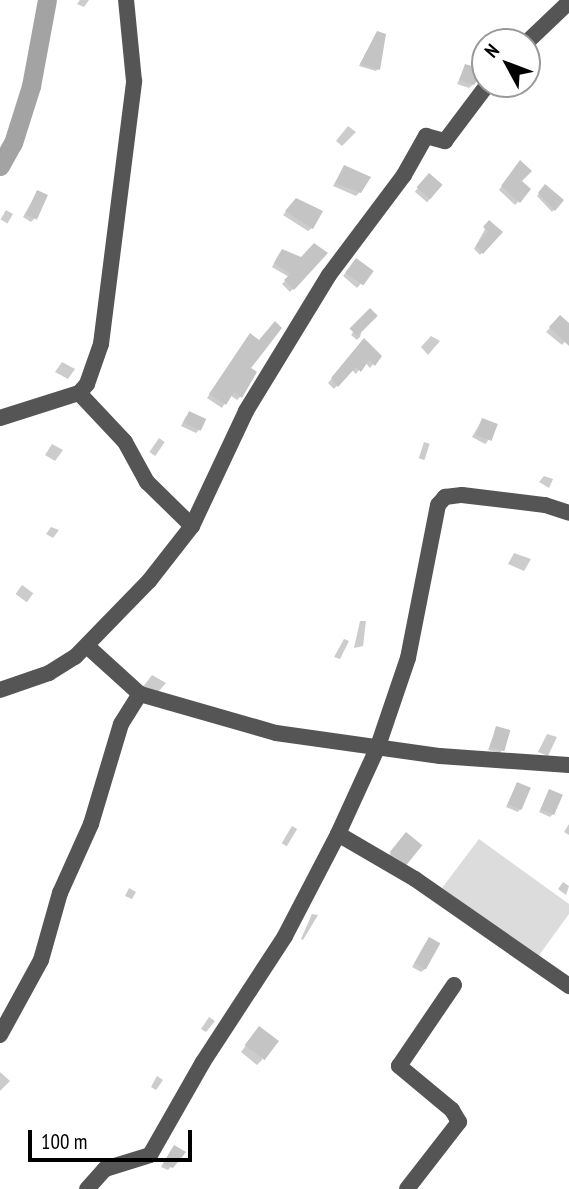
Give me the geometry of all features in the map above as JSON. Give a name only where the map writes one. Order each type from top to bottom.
[{"type":"street","points":[[0,418],[79,393],[87,384],[101,344],[116,242],[134,81],[126,0]]},
{"type":"street","points":[[541,29],[569,2]]},
{"type":"street","points":[[0,690],[49,673],[87,646],[149,581],[192,526],[246,411],[329,275],[404,175],[426,136],[445,141],[477,98]]},
{"type":"street","points":[[79,393],[125,442],[147,482],[192,526]]},
{"type":"street","points":[[87,1189],[105,1169],[150,1156],[203,1062],[285,936],[338,834],[377,749],[408,658],[438,505],[445,496],[462,495],[545,505],[569,513]]},
{"type":"street","points":[[87,646],[140,694],[189,705],[244,727],[377,749],[569,765]]},
{"type":"street","points":[[0,1035],[41,960],[60,893],[91,824],[121,724],[140,694]]},
{"type":"street","points":[[338,834],[415,879],[569,986]]},
{"type":"street","points":[[407,1189],[459,1122],[452,1111],[399,1066],[453,985]]},
{"type":"shaded area","points":[[479,839],[569,904],[569,914],[537,958],[442,888]]},
{"type":"building","points":[[377,31],[386,34],[380,70],[360,64]]},
{"type":"building","points":[[465,64],[471,66],[471,84],[459,80]]},
{"type":"building","points":[[520,160],[532,171],[522,181],[531,189],[520,203],[501,186]]},
{"type":"building","points":[[344,165],[371,177],[361,193],[335,183]]},
{"type":"building","points":[[429,173],[443,185],[430,199],[417,187]]},
{"type":"building","points":[[545,184],[564,200],[555,211],[538,193]]},
{"type":"building","points":[[37,190],[48,195],[37,220],[26,215]]},
{"type":"building","points":[[296,198],[323,211],[313,229],[285,211]]},
{"type":"building","points":[[489,220],[503,232],[483,254],[476,246],[488,231],[483,227]]},
{"type":"building","points":[[314,243],[328,253],[294,290],[284,280],[290,274],[274,263],[282,249],[301,257]]},
{"type":"building","points":[[356,258],[374,271],[363,285],[345,273]]},
{"type":"building","points":[[370,308],[378,316],[357,336],[349,329]]},
{"type":"building","points":[[560,315],[569,323],[569,346],[549,327]]},
{"type":"building","points":[[275,321],[282,328],[251,368],[257,372],[242,398],[234,392],[226,405],[209,394],[250,333],[259,340]]},
{"type":"building","points":[[364,338],[382,356],[375,366],[369,360],[361,372],[356,367],[338,387],[331,378]]},
{"type":"building","points":[[189,411],[206,419],[201,431],[184,423]]},
{"type":"building","points":[[482,418],[498,424],[491,441],[476,435]]},
{"type":"building","points":[[496,726],[510,730],[504,751],[490,747]]},
{"type":"building","points":[[517,782],[531,788],[521,810],[508,804]]},
{"type":"building","points":[[549,789],[563,795],[554,815],[540,809]]},
{"type":"building","points":[[406,832],[422,845],[406,865],[390,852]]},
{"type":"building","points":[[429,937],[440,943],[426,970],[414,963]]},
{"type":"building","points":[[259,1026],[279,1041],[265,1060],[245,1045]]},
{"type":"building","points":[[174,1145],[186,1152],[173,1168],[163,1164]]},
{"type":"waterway","points":[[0,166],[13,143],[31,86],[47,0]]}]
